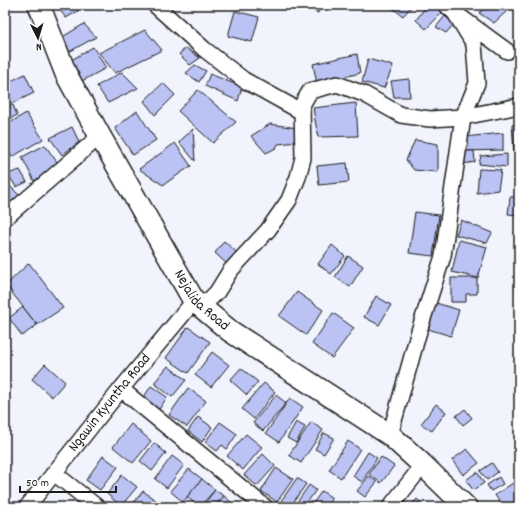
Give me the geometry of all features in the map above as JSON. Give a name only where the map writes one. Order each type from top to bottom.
[{"type":"main road","name":"Nejalida Road","points":[[39,5],[66,74],[194,301],[230,331],[390,435],[466,507]]},
{"type":"street","points":[[155,5],[204,50],[244,80],[302,112]]},
{"type":"street","points":[[450,9],[507,51]]},
{"type":"street","points":[[390,435],[419,331],[443,256],[463,117],[476,83],[474,44],[450,9]]},
{"type":"street","points":[[194,301],[208,301],[217,292],[230,271],[268,230],[289,200],[298,177],[303,158],[302,105],[310,91],[337,84],[364,94],[401,115],[430,119],[463,117],[519,106]]},
{"type":"street","points":[[5,218],[100,136]]},
{"type":"street","name":"Ngawin Kyuntha Road","points":[[27,507],[121,388],[194,301]]},
{"type":"street","points":[[121,388],[265,507]]},
{"type":"street","points":[[390,507],[423,465]]},
{"type":"street","points":[[54,473],[97,507]]},
{"type":"building","points":[[66,5],[74,5],[78,11],[66,18],[59,9]]},
{"type":"building","points":[[300,5],[322,5],[318,13]]},
{"type":"building","points":[[393,5],[413,5],[403,16],[391,7]]},
{"type":"building","points":[[427,5],[435,5],[443,12],[426,29],[416,20]]},
{"type":"building","points":[[489,5],[504,5],[508,10],[494,23],[479,13]]},
{"type":"building","points":[[235,11],[259,17],[252,42],[228,36]]},
{"type":"building","points":[[445,16],[454,24],[446,33],[436,27]]},
{"type":"building","points":[[84,24],[96,37],[67,53],[59,39]]},
{"type":"building","points":[[145,30],[162,50],[115,73],[99,53]]},
{"type":"building","points":[[516,41],[519,41],[519,57],[516,58]]},
{"type":"building","points":[[93,47],[106,68],[82,81],[70,61]]},
{"type":"building","points":[[186,48],[200,58],[190,65],[179,54]]},
{"type":"building","points":[[357,54],[360,73],[317,84],[313,64]]},
{"type":"building","points":[[368,59],[393,66],[384,88],[362,82]]},
{"type":"building","points":[[195,65],[206,71],[199,82],[186,73]]},
{"type":"building","points":[[122,72],[138,88],[108,103],[97,86]]},
{"type":"building","points":[[25,74],[34,93],[5,107],[5,84]]},
{"type":"building","points":[[210,74],[242,87],[238,101],[205,86]]},
{"type":"building","points":[[409,79],[410,97],[394,97],[391,81]]},
{"type":"building","points":[[163,83],[175,95],[155,115],[144,101]]},
{"type":"building","points":[[198,90],[236,122],[213,143],[178,111]]},
{"type":"building","points":[[356,103],[358,136],[318,137],[313,108]]},
{"type":"building","points":[[13,105],[17,115],[5,122],[5,111]]},
{"type":"building","points":[[137,111],[156,140],[133,155],[115,128]]},
{"type":"building","points":[[26,113],[43,139],[12,157],[5,145],[5,126]]},
{"type":"building","points":[[270,124],[297,128],[298,142],[278,144],[276,148],[266,153],[251,136]]},
{"type":"building","points":[[519,124],[519,149],[514,151],[512,125]]},
{"type":"building","points":[[72,127],[79,142],[62,155],[50,138]]},
{"type":"building","points":[[193,129],[195,161],[179,142]]},
{"type":"building","points":[[503,133],[503,150],[463,151],[465,137]]},
{"type":"building","points":[[415,140],[438,144],[438,172],[414,170],[406,160]]},
{"type":"building","points":[[175,143],[191,166],[163,185],[139,169]]},
{"type":"building","points":[[45,145],[59,165],[34,181],[22,157]]},
{"type":"building","points":[[463,151],[474,151],[475,162],[463,164]]},
{"type":"building","points":[[507,154],[507,167],[479,164],[481,156]]},
{"type":"building","points":[[347,163],[349,182],[319,185],[317,166]]},
{"type":"building","points":[[479,169],[501,170],[498,190],[477,193]]},
{"type":"building","points":[[20,170],[27,182],[16,187],[8,174]]},
{"type":"building","points":[[5,181],[22,198],[5,215]]},
{"type":"building","points":[[510,197],[519,197],[519,215],[508,214]]},
{"type":"building","points":[[415,212],[439,215],[433,256],[409,253]]},
{"type":"building","points":[[461,220],[492,233],[487,243],[456,235]]},
{"type":"building","points":[[459,240],[487,247],[478,278],[452,272]]},
{"type":"building","points":[[224,241],[241,256],[229,266],[215,253]]},
{"type":"building","points":[[332,245],[345,256],[331,274],[318,264]]},
{"type":"building","points":[[348,256],[363,266],[350,287],[335,277]]},
{"type":"building","points":[[29,263],[63,308],[37,325],[6,285]]},
{"type":"building","points":[[451,278],[477,278],[477,294],[466,294],[466,302],[451,302]]},
{"type":"building","points":[[297,292],[323,310],[306,335],[279,316]]},
{"type":"building","points":[[376,296],[391,305],[379,325],[364,317]]},
{"type":"building","points":[[436,303],[459,310],[451,336],[428,329]]},
{"type":"building","points":[[23,307],[37,325],[22,336],[9,318]]},
{"type":"building","points":[[333,313],[354,328],[332,358],[312,344]]},
{"type":"building","points":[[188,327],[210,342],[188,373],[166,358]]},
{"type":"building","points":[[212,352],[229,365],[211,387],[195,375]]},
{"type":"building","points":[[45,364],[65,382],[52,397],[32,379]]},
{"type":"building","points":[[168,366],[186,380],[172,397],[154,383]]},
{"type":"building","points":[[241,368],[258,382],[247,395],[230,380]]},
{"type":"building","points":[[264,383],[275,392],[254,419],[242,409]]},
{"type":"building","points":[[151,386],[167,397],[158,411],[142,400]]},
{"type":"building","points":[[188,388],[206,401],[187,427],[169,415]]},
{"type":"building","points":[[276,395],[286,403],[263,431],[253,423]]},
{"type":"building","points":[[290,398],[303,407],[279,442],[266,433]]},
{"type":"building","points":[[436,404],[446,412],[432,431],[421,424]]},
{"type":"building","points":[[465,409],[472,418],[463,425],[456,416]]},
{"type":"building","points":[[198,417],[212,427],[202,442],[188,431]]},
{"type":"building","points":[[220,422],[237,434],[227,449],[222,445],[217,451],[205,442]]},
{"type":"building","points":[[296,422],[305,427],[296,443],[287,438]]},
{"type":"building","points":[[311,422],[323,430],[301,463],[289,455]]},
{"type":"building","points":[[131,424],[151,441],[133,463],[113,447]]},
{"type":"building","points":[[324,433],[334,438],[324,454],[315,449]]},
{"type":"building","points":[[246,434],[262,447],[243,470],[227,456]]},
{"type":"building","points":[[348,441],[360,449],[341,478],[329,470]]},
{"type":"building","points":[[154,443],[166,453],[152,471],[140,461]]},
{"type":"building","points":[[467,449],[479,463],[463,475],[452,460]]},
{"type":"building","points":[[368,452],[377,458],[362,482],[353,476]]},
{"type":"building","points":[[263,454],[275,466],[257,486],[244,475]]},
{"type":"building","points":[[103,456],[118,467],[100,490],[86,480]]},
{"type":"building","points":[[172,456],[184,465],[167,488],[155,479]]},
{"type":"building","points":[[381,457],[394,466],[381,483],[369,474]]},
{"type":"building","points":[[492,463],[498,472],[487,480],[480,471]]},
{"type":"building","points":[[276,468],[293,479],[277,502],[261,491]]},
{"type":"building","points":[[189,469],[202,479],[183,502],[170,491]]},
{"type":"building","points":[[477,472],[484,483],[473,490],[466,480]]},
{"type":"building","points":[[122,475],[137,487],[121,506],[107,494]]},
{"type":"building","points":[[369,476],[377,482],[365,497],[357,491]]},
{"type":"building","points":[[499,477],[503,484],[491,491],[487,485]]},
{"type":"building","points":[[297,478],[306,484],[290,507],[284,507],[279,504]]},
{"type":"building","points":[[202,479],[215,490],[199,507],[187,497]]},
{"type":"building","points":[[519,479],[519,506],[503,507],[495,495]]},
{"type":"building","points":[[309,485],[316,490],[304,507],[294,507]]},
{"type":"building","points":[[215,490],[224,496],[214,507],[202,507]]},
{"type":"building","points":[[143,491],[158,502],[154,507],[130,507]]},
{"type":"building","points":[[322,491],[332,498],[326,507],[310,507]]},
{"type":"building","points":[[224,496],[231,502],[228,507],[214,507]]},
{"type":"building","points":[[417,499],[426,507],[409,507]]}]
